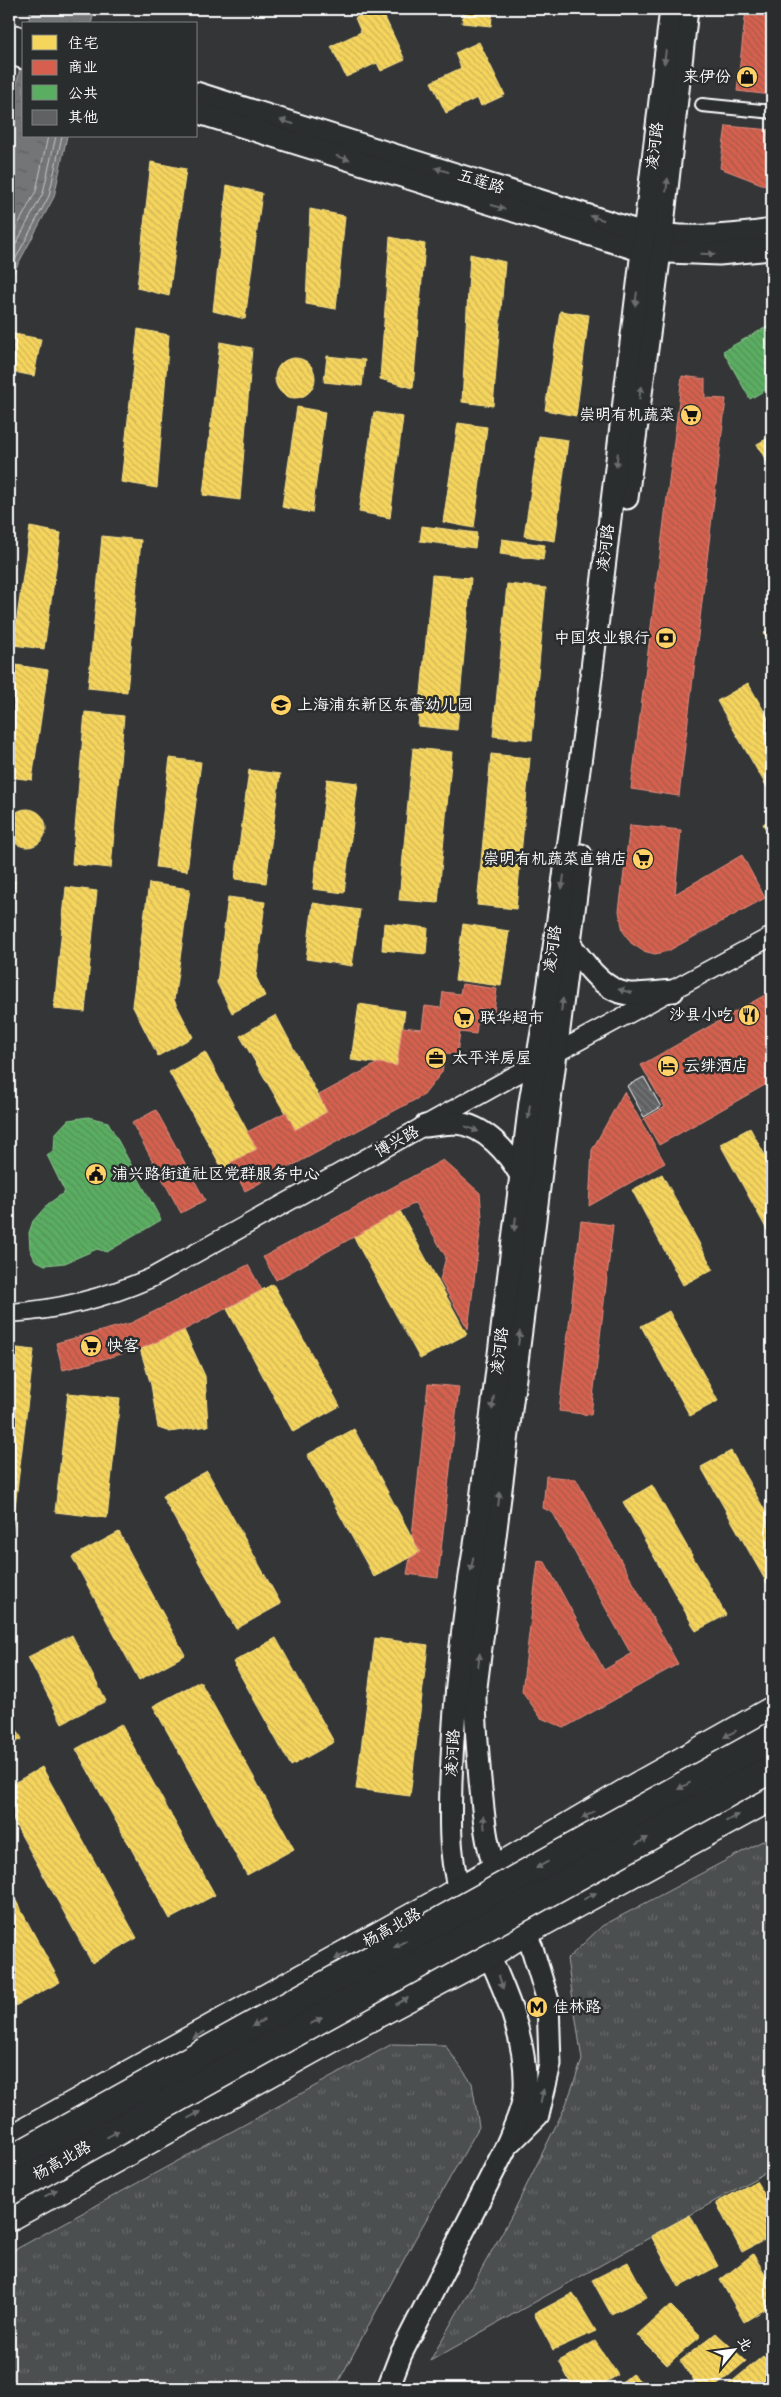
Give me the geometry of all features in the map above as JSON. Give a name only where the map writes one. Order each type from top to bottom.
[{"type":"main road","name":"杨高北路","points":[[9,2141],[494,1870],[772,1711]]},
{"type":"main road","name":"杨高北路","points":[[9,2162],[772,1737]]},
{"type":"main road","name":"杨高北路","points":[[9,2191],[772,1768]]},
{"type":"main road","name":"杨高北路","points":[[9,2217],[359,2023],[489,1954],[524,1932],[772,1796]]},
{"type":"street","name":"凌河路","points":[[458,1890],[452,1856],[450,1817],[456,1695],[466,1601],[477,1532],[521,1176],[570,943],[652,242],[671,9]]},
{"type":"street","name":"凌河路","points":[[494,1870],[485,1836],[475,1734],[475,1695],[585,727],[652,242],[688,9]]},
{"type":"street","points":[[9,34],[22,38]]},
{"type":"street","points":[[9,53],[22,57]]},
{"type":"street","name":"五莲路","points":[[198,94],[652,242],[772,230]]},
{"type":"street","points":[[702,105],[772,112]]},
{"type":"street","name":"五莲路","points":[[198,113],[540,221],[719,254],[772,249]]},
{"type":"street","name":"博兴路","points":[[9,1313],[42,1311],[91,1300],[151,1278],[546,1058],[772,936]]},
{"type":"street","points":[[570,943],[585,964],[609,986],[628,994],[673,991]]},
{"type":"street","points":[[425,1126],[457,1123],[484,1134],[512,1158],[521,1176]]},
{"type":"street","points":[[494,1870],[532,1948],[548,2001],[550,2064],[538,2115],[505,2149]]},
{"type":"street","points":[[388,2388],[401,2354],[505,2149],[518,2118],[525,2088],[524,2058],[496,1968],[458,1890]]},
{"type":"green space","points":[[772,1836],[772,2169],[430,2361],[513,2213],[565,2107],[582,2060],[567,1959],[602,1926]]},
{"type":"green space","points":[[392,2044],[445,2045],[472,2083],[479,2127],[415,2239],[335,2388],[9,2388],[9,2253]]},
{"type":"water","points":[[31,9],[95,9],[92,22],[28,22]]},
{"type":"water","points":[[22,57],[22,138],[67,138],[54,197],[9,281],[9,124]]},
{"type":"building: 住宅","points":[[374,9],[381,9],[405,60],[381,71],[377,63],[346,77],[331,46],[361,32],[355,18]]},
{"type":"building: 住宅","points":[[464,9],[493,9],[491,26],[462,23]]},
{"type":"building: 住宅","points":[[479,42],[505,95],[481,106],[477,98],[446,113],[431,82],[461,68],[455,53]]},
{"type":"building: 住宅","points":[[151,162],[186,169],[169,296],[137,288]]},
{"type":"building: 住宅","points":[[227,185],[262,193],[245,319],[213,311]]},
{"type":"building: 住宅","points":[[310,209],[345,216],[336,309],[306,304]]},
{"type":"building: 住宅","points":[[390,237],[425,244],[413,388],[380,379]]},
{"type":"building: 住宅","points":[[470,254],[505,262],[493,406],[462,402]]},
{"type":"building: 住宅","points":[[560,311],[589,315],[576,416],[545,410]]},
{"type":"building: 住宅","points":[[138,329],[169,335],[157,488],[121,482]]},
{"type":"building: 住宅","points":[[9,333],[41,339],[34,376],[9,371]]},
{"type":"building: 住宅","points":[[220,342],[252,348],[240,500],[203,495]]},
{"type":"building: 住宅","points":[[327,356],[365,360],[362,386],[324,382]]},
{"type":"building: 住宅","points":[[295,358],[309,364],[315,378],[309,392],[295,398],[281,392],[275,378],[281,364]]},
{"type":"building: 住宅","points":[[297,407],[325,412],[312,513],[282,507]]},
{"type":"building: 住宅","points":[[374,412],[403,417],[390,518],[359,512]]},
{"type":"building: 住宅","points":[[458,423],[487,427],[474,528],[443,522]]},
{"type":"building: 住宅","points":[[539,436],[568,440],[555,541],[524,536]]},
{"type":"building: 住宅","points":[[772,436],[772,472],[757,444]]},
{"type":"building: 住宅","points":[[422,526],[477,533],[475,548],[420,541]]},
{"type":"building: 住宅","points":[[30,527],[61,533],[44,649],[13,645]]},
{"type":"building: 住宅","points":[[102,536],[141,540],[127,692],[88,688]]},
{"type":"building: 住宅","points":[[502,539],[545,545],[543,560],[500,554]]},
{"type":"building: 住宅","points":[[432,575],[471,578],[457,730],[418,726]]},
{"type":"building: 住宅","points":[[507,584],[546,588],[532,740],[493,736]]},
{"type":"building: 住宅","points":[[772,628],[772,647],[764,633]]},
{"type":"building: 住宅","points":[[16,665],[48,670],[32,780],[9,777],[9,718]]},
{"type":"building: 住宅","points":[[748,683],[772,725],[771,794],[717,701]]},
{"type":"building: 住宅","points":[[85,712],[124,716],[111,868],[72,864]]},
{"type":"building: 住宅","points":[[413,748],[452,752],[438,903],[399,900]]},
{"type":"building: 住宅","points":[[491,754],[530,758],[516,909],[477,905]]},
{"type":"building: 住宅","points":[[170,758],[201,762],[187,871],[156,867]]},
{"type":"building: 住宅","points":[[249,770],[280,774],[266,883],[235,879]]},
{"type":"building: 住宅","points":[[327,779],[358,783],[344,893],[313,889]]},
{"type":"building: 住宅","points":[[27,809],[41,814],[46,828],[41,842],[27,847],[13,842],[8,828],[13,814]]},
{"type":"building: 住宅","points":[[772,819],[772,840],[763,824]]},
{"type":"building: 住宅","points":[[9,881],[15,881],[9,944]]},
{"type":"building: 住宅","points":[[149,883],[190,889],[174,1000],[193,1037],[158,1056],[132,1005]]},
{"type":"building: 住宅","points":[[66,887],[97,891],[85,1012],[54,1009]]},
{"type":"building: 住宅","points":[[228,897],[265,902],[256,977],[265,996],[232,1013],[217,983]]},
{"type":"building: 住宅","points":[[313,903],[360,910],[352,966],[306,959]]},
{"type":"building: 住宅","points":[[384,923],[428,928],[426,954],[382,950]]},
{"type":"building: 住宅","points":[[463,924],[509,931],[501,986],[455,980]]},
{"type":"building: 住宅","points":[[359,1004],[405,1011],[397,1066],[351,1060]]},
{"type":"building: 住宅","points":[[276,1015],[327,1112],[295,1130],[240,1036]]},
{"type":"building: 住宅","points":[[205,1052],[257,1149],[230,1163],[223,1170],[169,1072]]},
{"type":"building: 住宅","points":[[750,1128],[772,1168],[772,1239],[720,1144]]},
{"type":"building: 住宅","points":[[662,1174],[713,1269],[683,1285],[632,1190]]},
{"type":"building: 住宅","points":[[400,1211],[467,1334],[420,1359],[353,1236]]},
{"type":"building: 住宅","points":[[273,1284],[340,1406],[293,1432],[227,1309]]},
{"type":"building: 住宅","points":[[669,1311],[718,1401],[690,1416],[641,1326]]},
{"type":"building: 住宅","points":[[184,1330],[205,1376],[208,1426],[170,1432],[158,1428],[151,1385],[140,1349]]},
{"type":"building: 住宅","points":[[9,1347],[34,1350],[11,1540],[9,1540]]},
{"type":"building: 住宅","points":[[68,1393],[120,1398],[107,1518],[55,1512]]},
{"type":"building: 住宅","points":[[354,1429],[420,1552],[374,1577],[307,1455]]},
{"type":"building: 住宅","points":[[731,1451],[772,1523],[772,1592],[701,1467]]},
{"type":"building: 住宅","points":[[207,1471],[281,1604],[236,1629],[162,1496]]},
{"type":"building: 住宅","points":[[652,1485],[726,1615],[696,1631],[623,1502]]},
{"type":"building: 住宅","points":[[119,1532],[185,1655],[139,1680],[72,1557]]},
{"type":"building: 住宅","points":[[72,1635],[106,1701],[62,1723],[28,1657]]},
{"type":"building: 住宅","points":[[276,1638],[334,1742],[291,1766],[233,1662]]},
{"type":"building: 住宅","points":[[375,1638],[428,1645],[410,1796],[356,1789]]},
{"type":"building: 住宅","points":[[200,1681],[294,1849],[247,1875],[153,1706]]},
{"type":"building: 住宅","points":[[9,1715],[22,1739],[9,1746]]},
{"type":"building: 住宅","points":[[121,1724],[215,1895],[170,1919],[76,1749]]},
{"type":"building: 住宅","points":[[42,1767],[137,1938],[92,1963],[9,1813],[9,1786]]},
{"type":"building: 住宅","points":[[9,1888],[60,1982],[15,2006],[9,1994]]},
{"type":"building: 住宅","points":[[756,2181],[772,2207],[772,2236],[742,2252],[716,2203]]},
{"type":"building: 住宅","points":[[690,2215],[718,2266],[679,2287],[651,2236]]},
{"type":"building: 住宅","points":[[753,2254],[772,2285],[772,2305],[744,2322],[720,2280]]},
{"type":"building: 住宅","points":[[628,2262],[647,2297],[611,2314],[592,2280]]},
{"type":"building: 住宅","points":[[573,2293],[596,2331],[553,2350],[534,2314]]},
{"type":"building: 住宅","points":[[670,2305],[701,2336],[667,2365],[637,2335]]},
{"type":"building: 住宅","points":[[716,2333],[746,2361],[714,2388],[699,2388],[680,2361]]},
{"type":"building: 住宅","points":[[595,2341],[618,2375],[596,2388],[573,2388],[559,2361]]},
{"type":"building: 住宅","points":[[763,2356],[772,2365],[772,2388],[724,2388]]},
{"type":"building: 住宅","points":[[632,2374],[649,2388],[614,2388]]},
{"type":"building: 商业","points":[[746,9],[772,9],[772,95],[737,91]]},
{"type":"building: 商业","points":[[726,126],[772,130],[772,188],[720,168]]},
{"type":"building: 商业","points":[[682,376],[705,379],[705,398],[726,399],[679,796],[631,789]]},
{"type":"building: 商业","points":[[630,825],[681,830],[675,894],[742,855],[765,898],[668,951],[655,954],[643,951],[631,943],[623,931],[619,911]]},
{"type":"building: 商业","points":[[462,984],[497,989],[494,1011],[479,1009],[476,1034],[460,1032],[457,1054],[445,1053],[442,1072],[424,1095],[245,1191],[230,1163],[257,1149],[247,1132],[286,1112],[295,1130],[327,1112],[319,1095],[378,1063],[397,1066],[402,1027],[422,1029],[425,1006],[441,1008],[443,992],[460,994]]},
{"type":"building: 商业","points":[[772,991],[772,1081],[659,1145],[644,1119],[665,1107],[641,1065]]},
{"type":"building: 商业","points":[[624,1092],[665,1163],[589,1206],[592,1150]]},
{"type":"building: 商业","points":[[156,1110],[205,1200],[181,1213],[132,1123]]},
{"type":"building: 商业","points":[[443,1160],[480,1193],[482,1217],[468,1329],[440,1280],[446,1257],[415,1203],[276,1280],[263,1257]]},
{"type":"building: 商业","points":[[581,1221],[613,1225],[591,1415],[559,1411]]},
{"type":"building: 商业","points":[[248,1265],[262,1290],[184,1330],[140,1349],[63,1370],[56,1343],[131,1323]]},
{"type":"building: 商业","points":[[428,1384],[459,1387],[438,1578],[407,1574],[410,1558],[420,1552],[412,1536]]},
{"type":"building: 商业","points":[[546,1476],[576,1479],[678,1664],[564,1728],[541,1718],[522,1691],[538,1561],[545,1562],[604,1670],[631,1654],[553,1513],[543,1508]]},
{"type":"building: 公共","points":[[772,324],[772,386],[750,399],[723,351]]},
{"type":"building: 公共","name":"浦兴路街道社区党群服务中心","points":[[88,1117],[108,1122],[161,1220],[107,1252],[97,1249],[65,1263],[45,1265],[35,1260],[30,1249],[29,1233],[33,1221],[48,1204],[65,1192],[47,1155],[54,1150],[55,1134],[68,1120]]},
{"type":"building: 其他","points":[[644,1077],[661,1107],[644,1117],[627,1086]]},
{"type":"place","name":"来伊份","points":[[747,77]]},
{"type":"place","name":"崇明有机蔬菜","points":[[691,415]]},
{"type":"place","name":"中国农业银行","points":[[666,638]]},
{"type":"place","name":"上海浦东新区东蕾幼儿园","points":[[281,705]]},
{"type":"place","name":"崇明有机蔬菜直销店","points":[[643,859]]},
{"type":"place","name":"沙县小吃","points":[[749,1015]]},
{"type":"place","name":"联华超市","points":[[464,1018]]},
{"type":"place","name":"太平洋房屋","points":[[436,1058]]},
{"type":"place","name":"云绯酒店","points":[[668,1066]]},
{"type":"place","name":"浦兴路街道社区党群服务中心","points":[[96,1174]]},
{"type":"place","name":"快客","points":[[91,1346]]},
{"type":"place","name":"佳林路","points":[[537,2007]]}]
